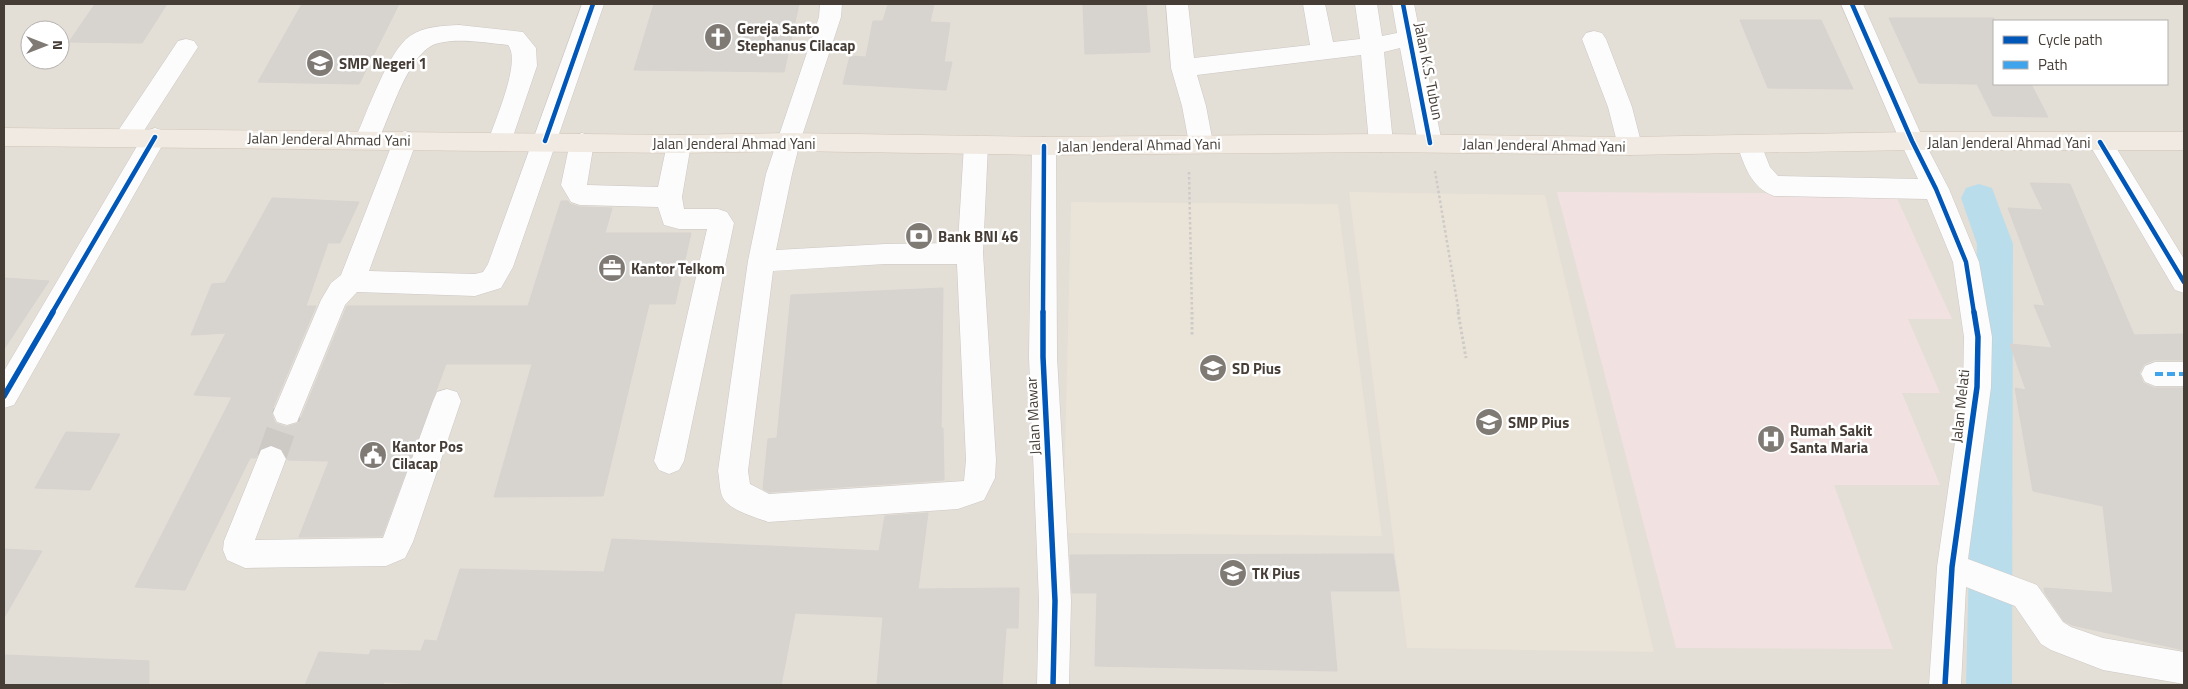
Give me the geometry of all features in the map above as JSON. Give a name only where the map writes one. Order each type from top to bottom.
[{"type":"main road","name":"Jalan Jenderal Ahmad Yani","points":[[4,137],[367,139],[679,144],[788,142],[1044,146],[1381,143],[1630,146],[1912,141],[2184,141]]},
{"type":"street","points":[[352,281],[475,285],[492,280],[500,267],[593,4]]},
{"type":"street","points":[[831,4],[830,17],[788,142],[760,261],[733,471],[736,492],[768,508],[958,496],[974,490],[980,478],[981,460],[970,252],[976,145]]},
{"type":"street","points":[[1178,4],[1183,68],[1194,106],[1194,144]]},
{"type":"street","points":[[1314,4],[1323,51]]},
{"type":"street","points":[[1366,4],[1381,143]]},
{"type":"street","name":"Jalan K.S. Tubun","points":[[1403,4],[1430,143]]},
{"type":"street","name":"Jalan Melati","points":[[1852,4],[1912,141],[1936,189],[1966,262],[1978,337],[1977,387],[1952,567],[1944,685]]},
{"type":"street","points":[[367,139],[404,57],[418,42],[434,35],[459,33],[516,38],[524,48],[526,66],[500,142]]},
{"type":"street","points":[[1183,68],[1372,46],[1410,38]]},
{"type":"street","points":[[1594,39],[1620,107],[1630,146]]},
{"type":"street","points":[[127,137],[186,47]]},
{"type":"street","points":[[4,396],[155,137]]},
{"type":"street","points":[[287,413],[334,300],[340,291],[352,281],[405,140]]},
{"type":"street","points":[[582,142],[574,185],[580,195],[669,197]]},
{"type":"street","points":[[2100,142],[2184,282]]},
{"type":"street","points":[[669,461],[721,223],[718,219],[710,218],[682,220],[673,218],[669,197],[679,144]]},
{"type":"street","points":[[1749,144],[1768,184],[1774,186],[1936,189]]},
{"type":"street","name":"Jalan Mawar","points":[[1044,146],[1043,357],[1055,601],[1053,685]]},
{"type":"street","points":[[760,261],[885,254],[970,252]]},
{"type":"street","points":[[2155,374],[2184,374]]},
{"type":"street","points":[[271,459],[238,540],[238,550],[245,554],[386,552],[394,548],[398,542],[447,401]]},
{"type":"street","points":[[1952,567],[2026,595],[2052,633],[2062,639],[2103,654],[2184,668]]},
{"type":"path","points":[[1430,143],[1466,358]]},
{"type":"path","points":[[1192,335],[1194,144]]},
{"type":"shaded area","points":[[4,4],[2184,4],[2184,685],[4,685]]},
{"type":"shaded area","name":"SMP Pius","points":[[1349,192],[1545,195],[1654,652],[1407,648]]},
{"type":"shaded area","name":"Rumah Sakit Santa Maria","points":[[1557,192],[1895,194],[1952,319],[1908,319],[1940,393],[1902,393],[1940,485],[1834,485],[1893,649],[1676,648]]},
{"type":"shaded area","name":"SD Pius","points":[[1071,202],[1338,204],[1382,536],[1063,533]]},
{"type":"building","points":[[95,4],[167,4],[142,43],[70,41]]},
{"type":"building","name":"SMP Negeri 1","points":[[302,4],[399,4],[359,84],[258,82]]},
{"type":"building","name":"Gereja Santo Stephanus Cilacap","points":[[654,4],[799,4],[784,72],[634,70]]},
{"type":"building","points":[[888,4],[934,4],[930,22],[950,23],[944,62],[952,62],[946,90],[843,84],[850,56],[866,57],[873,21],[883,21]]},
{"type":"building","points":[[1146,4],[1150,52],[1085,54],[1083,5]]},
{"type":"building","points":[[1889,18],[1994,18],[1993,85],[2032,85],[2048,117],[1993,116],[1977,84],[1919,83]]},
{"type":"building","points":[[1740,20],[1821,20],[1853,89],[1768,88]]},
{"type":"building","points":[[2030,183],[2070,184],[2134,335],[2184,334],[2184,360],[2154,360],[2144,364],[2139,373],[2143,383],[2154,388],[2184,388],[2184,650],[2072,625],[2064,621],[2045,593],[2044,588],[2113,593],[2103,506],[2033,491],[2015,388],[2026,390],[2010,344],[2052,348],[2034,305],[2045,306],[2008,208],[2043,210]]},
{"type":"building","points":[[272,198],[359,202],[340,243],[328,243],[306,306],[316,306],[271,412],[275,423],[286,427],[299,423],[347,306],[528,306],[561,201],[568,201],[570,204],[580,207],[612,208],[605,233],[691,233],[675,304],[649,304],[603,496],[494,497],[532,364],[446,364],[382,536],[299,537],[329,461],[288,460],[283,449],[270,444],[260,448],[256,458],[250,458],[185,590],[135,587],[232,397],[194,395],[226,333],[191,335],[212,284],[225,283]]},
{"type":"building","points":[[4,278],[49,281],[4,349]]},
{"type":"building","points":[[943,288],[941,428],[943,428],[944,480],[769,492],[763,489],[768,439],[777,438],[791,295]]},
{"type":"building","points":[[66,432],[120,434],[90,490],[35,488]]},
{"type":"building","points":[[928,513],[918,589],[1019,588],[1018,628],[1006,628],[1002,685],[877,685],[883,617],[795,613],[781,685],[442,685],[384,682],[383,685],[305,685],[319,652],[369,655],[371,650],[421,651],[425,640],[437,641],[460,569],[604,572],[612,539],[879,551],[885,516]]},
{"type":"building","points":[[4,549],[42,551],[4,618]]},
{"type":"building","points":[[1393,554],[1399,591],[1330,591],[1337,671],[1095,666],[1097,593],[1072,593],[1070,555]]},
{"type":"building","points":[[4,655],[149,661],[149,685],[4,685]]},
{"type":"waterway","points":[[1979,198],[1995,244],[1989,685]]},
{"type":"tunnel","points":[[271,459],[287,413]]},
{"type":"marked path","points":[[2155,374],[2184,374]]},
{"type":"cycle path","points":[[545,141],[593,4]]},
{"type":"cycle path","points":[[1403,4],[1430,143]]},
{"type":"cycle path","points":[[1852,4],[1912,141],[1936,189],[1966,262],[1978,337],[1977,387],[1952,567],[1945,685]]},
{"type":"cycle path","points":[[4,396],[155,137]]},
{"type":"cycle path","points":[[2100,142],[2184,282]]},
{"type":"cycle path","points":[[1044,146],[1043,357],[1055,601],[1053,685]]},
{"type":"place","name":"Gereja Santo Stephanus Cilacap","points":[[718,37]]},
{"type":"place","name":"SMP Negeri 1","points":[[320,63]]},
{"type":"place","name":"Bank BNI 46","points":[[919,236]]},
{"type":"place","name":"Kantor Telkom","points":[[612,268]]},
{"type":"place","name":"SD Pius","points":[[1213,368]]},
{"type":"place","name":"SMP Pius","points":[[1489,422]]},
{"type":"place","name":"Rumah Sakit Santa Maria","points":[[1771,439]]},
{"type":"place","name":"Kantor Pos Cilacap","points":[[373,455]]},
{"type":"place","name":"TK Pius","points":[[1233,573]]}]
